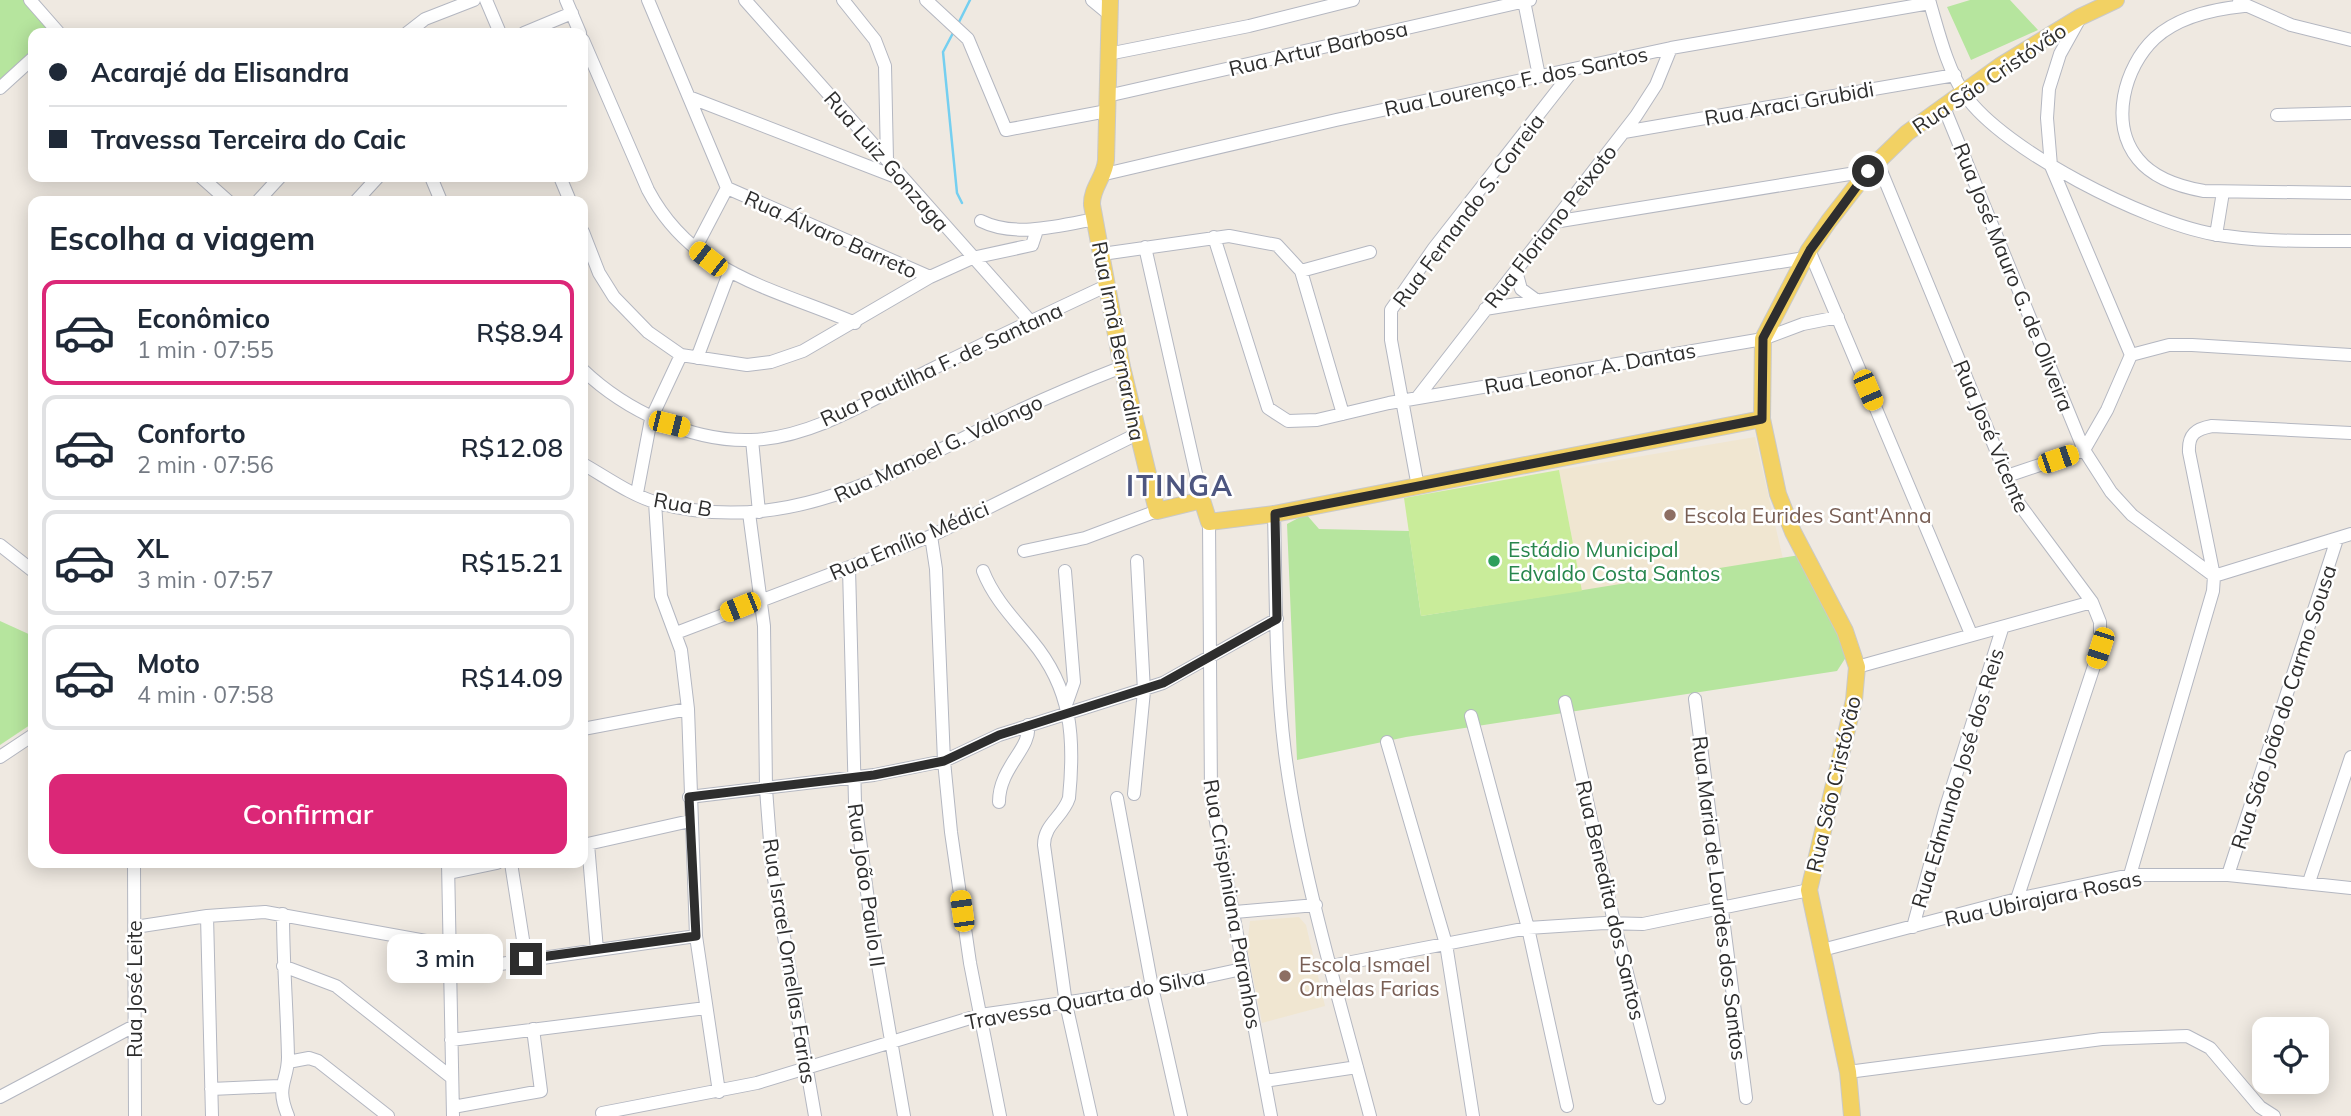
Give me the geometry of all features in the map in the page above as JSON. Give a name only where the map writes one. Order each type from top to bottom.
[{"type":"main road","name":"Rua São Cristóvão","points":[[1852,1116],[1848,1072],[1809,890],[1854,700],[1857,667],[1845,631],[1784,512],[1762,419],[1763,338],[1807,254],[1873,166],[1907,132],[1962,91],[2080,17],[2116,0]]},
{"type":"main road","name":"Rua Irmã Bernardina","points":[[1110,7],[1105,174],[1092,198],[1122,367],[1157,511]]},
{"type":"main road","points":[[1157,511],[1202,500],[1209,522],[1275,514],[1762,419]]},
{"type":"street","points":[[30,0],[55,28]]},
{"type":"street","points":[[413,28],[425,19],[474,0]]},
{"type":"street","points":[[486,0],[498,28]]},
{"type":"street","points":[[566,0],[578,28]]},
{"type":"street","name":"Rua Álvaro Barreto","points":[[648,0],[727,188],[930,277]]},
{"type":"street","name":"Rua Luiz Gonzaga","points":[[745,0],[887,160],[901,180],[1031,322]]},
{"type":"street","points":[[843,0],[875,40],[885,66],[887,160]]},
{"type":"street","name":"Rua Artur Barbosa","points":[[926,0],[955,26],[981,63],[1006,130],[1527,1]]},
{"type":"street","points":[[1093,0],[1110,7]]},
{"type":"street","points":[[1108,54],[1249,26],[1353,0]]},
{"type":"street","points":[[1527,1],[1539,76]]},
{"type":"street","points":[[1930,1],[1962,91],[1987,119],[2051,166],[2155,216],[2216,235],[2351,241]]},
{"type":"street","name":"Rua Lourenço F. dos Santos","points":[[1105,174],[1671,48],[1930,1]]},
{"type":"street","points":[[2351,40],[2291,26],[2240,3],[2167,29],[2142,53],[2132,69],[2124,97],[2125,129],[2130,146],[2144,165],[2172,183],[2188,188],[2223,192],[2351,193]]},
{"type":"street","points":[[536,28],[572,13]]},
{"type":"street","points":[[2007,476],[2084,450],[2107,410],[2131,355],[2051,166],[2047,118],[2049,89],[2060,54],[2080,17]]},
{"type":"street","name":"Rua Floriano Peixoto","points":[[1417,398],[1624,132],[1656,85],[1671,48]]},
{"type":"street","points":[[588,52],[648,190],[671,228],[729,273],[855,323]]},
{"type":"street","points":[[0,88],[28,63]]},
{"type":"street","name":"Rua Fernando S. Correia","points":[[1418,486],[1390,319],[1395,302],[1574,69]]},
{"type":"street","name":"Rua Araci Grubidi","points":[[1624,132],[1955,75]]},
{"type":"street","points":[[689,97],[901,180]]},
{"type":"street","name":"Rua José Mauro G. de Oliveira","points":[[1943,105],[2084,450],[2110,492],[2132,515],[2214,576]]},
{"type":"street","points":[[2277,114],[2351,113]]},
{"type":"street","points":[[1554,222],[1873,166]]},
{"type":"street","name":"Rua José Vicente","points":[[1873,166],[2023,512],[2092,602],[2100,622],[2100,648],[2017,899]]},
{"type":"street","points":[[207,182],[222,196]]},
{"type":"street","points":[[263,196],[275,182]]},
{"type":"street","points":[[361,196],[373,182]]},
{"type":"street","points":[[695,249],[727,188]]},
{"type":"street","points":[[2216,235],[2223,192]]},
{"type":"street","points":[[981,221],[997,227],[1037,230],[1095,219]]},
{"type":"street","points":[[588,245],[599,273],[621,307],[648,332],[681,355],[731,364],[771,362],[803,351],[930,277],[972,258],[1032,245],[1037,230]]},
{"type":"street","points":[[1102,254],[1214,237],[1241,237],[1277,245],[1301,271],[1343,414]]},
{"type":"street","name":"Rua Leonor A. Dantas","points":[[1214,237],[1268,408],[1288,421],[1343,414],[1417,398],[1763,338],[1803,324],[1838,317]]},
{"type":"street","points":[[1145,247],[1202,500]]},
{"type":"street","points":[[1301,271],[1370,252]]},
{"type":"street","points":[[1485,309],[1807,254],[1838,317],[1971,634]]},
{"type":"street","points":[[1516,271],[1521,289],[1536,300]]},
{"type":"street","points":[[697,358],[729,273]]},
{"type":"street","name":"Rua Pautilha F. de Santana","points":[[588,374],[609,393],[651,419],[721,437],[752,440],[831,419],[1106,286]]},
{"type":"street","points":[[2131,355],[2169,345],[2351,355]]},
{"type":"street","points":[[637,494],[651,419],[681,355]]},
{"type":"street","name":"Rua Manoel G. Valongo","points":[[754,512],[798,508],[855,489],[1036,403],[1122,367]]},
{"type":"street","points":[[2130,875],[2211,603],[2214,576],[2189,452],[2190,436],[2196,430],[2212,426],[2351,433]]},
{"type":"street","name":"Rua Emílio Médici","points":[[676,633],[931,536],[1137,434]]},
{"type":"street","name":"Rua Israel Ornellas Farias","points":[[752,440],[766,690],[766,789],[779,916],[815,1116]]},
{"type":"street","name":"Rua B","points":[[588,467],[655,502],[754,512]]},
{"type":"street","points":[[655,502],[661,596],[676,633],[688,709],[689,797],[696,936],[719,1093]]},
{"type":"street","points":[[1024,551],[1085,538],[1157,511]]},
{"type":"street","points":[[1275,514],[1277,619],[1285,752],[1316,905],[1370,1116]]},
{"type":"street","name":"Rua Crispiniana Paranhos","points":[[1209,522],[1211,794],[1235,912],[1242,969],[1270,1116]]},
{"type":"street","points":[[2214,576],[2351,534]]},
{"type":"street","points":[[931,536],[936,569],[944,761],[951,832],[980,1015],[1000,1116]]},
{"type":"street","name":"Rua São João do Carmo Sousa","points":[[2228,875],[2337,539]]},
{"type":"street","points":[[0,545],[28,567]]},
{"type":"street","points":[[1134,794],[1144,691],[1137,561]]},
{"type":"street","name":"Rua João Paulo II","points":[[849,568],[854,777],[872,930],[904,1116]]},
{"type":"street","points":[[1065,571],[1073,682],[1068,706],[1069,798],[1064,809],[1048,827],[1044,845],[1066,1004],[1091,1116]]},
{"type":"street","points":[[983,572],[998,601],[1048,662],[1068,706]]},
{"type":"street","points":[[1857,667],[2092,602]]},
{"type":"street","points":[[689,797],[854,777],[944,761],[1068,706],[1144,691],[1209,660],[1277,619]]},
{"type":"street","name":"Rua Edmundo José dos Reis","points":[[1913,927],[1945,810],[2002,629]]},
{"type":"street","name":"Rua Maria de Lourdes dos Santos","points":[[1695,699],[1746,1098]]},
{"type":"street","name":"Rua Benedita dos Santos","points":[[1565,702],[1614,922],[1660,1098]]},
{"type":"street","points":[[588,728],[688,709]]},
{"type":"street","points":[[1471,716],[1528,928],[1567,1106]]},
{"type":"street","points":[[999,802],[999,786],[1028,736],[1028,725]]},
{"type":"street","points":[[0,758],[28,738]]},
{"type":"street","points":[[1387,742],[1446,944],[1473,1116]]},
{"type":"street","points":[[2309,882],[2351,757]]},
{"type":"street","points":[[1117,798],[1152,987],[1181,1116]]},
{"type":"street","points":[[588,844],[690,821]]},
{"type":"street","name":"Rua José Leite","points":[[134,868],[135,1116]]},
{"type":"street","points":[[448,868],[453,1111],[541,1091],[533,1029]]},
{"type":"street","points":[[512,868],[526,959]]},
{"type":"street","points":[[588,868],[597,950]]},
{"type":"street","name":"Rua Ubirajara Rosas","points":[[1822,950],[2017,899],[2130,875],[2228,875],[2351,888]]},
{"type":"street","points":[[1331,966],[1528,928],[1614,922],[1643,925],[1809,890]]},
{"type":"street","points":[[1235,912],[1316,905]]},
{"type":"street","points":[[135,927],[207,916],[284,914],[448,945]]},
{"type":"street","points":[[284,914],[283,966],[288,1062],[281,1086],[288,1116]]},
{"type":"street","points":[[207,916],[212,1116]]},
{"type":"street","points":[[451,971],[696,936]]},
{"type":"street","points":[[283,966],[336,986],[451,1077]]},
{"type":"street","name":"Travessa Quarta do Silva","points":[[602,1113],[719,1093],[808,1070],[980,1015],[1066,1004],[1242,969]]},
{"type":"street","points":[[451,1040],[706,1008]]},
{"type":"street","points":[[0,1097],[134,1026]]},
{"type":"street","points":[[1848,1072],[2102,1039],[2187,1036],[2210,1048],[2260,1107],[2274,1116]]},
{"type":"street","points":[[288,1062],[309,1058],[318,1061],[388,1116]]},
{"type":"street","points":[[1265,1081],[1357,1067]]},
{"type":"street","points":[[211,1089],[281,1086]]},
{"type":"shaded area","name":"Escola Eurides Sant'Anna","points":[[1755,437],[1783,559],[1582,591],[1559,470]]},
{"type":"shaded area","name":"Escola Ismael Ornelas Farias","points":[[1299,917],[1306,925],[1325,1006],[1262,1023],[1247,947],[1250,921]]},
{"type":"green space","points":[[0,0],[25,0],[48,28],[28,28],[28,56],[0,81]]},
{"type":"green space","points":[[1970,0],[2010,0],[2038,30],[1971,60],[1947,7]]},
{"type":"green space","name":"Estádio Municipal Edvaldo Costa Santos","points":[[1559,470],[1582,591],[1421,616],[1404,498]]},
{"type":"green space","points":[[1306,514],[1319,529],[1409,531],[1421,616],[1806,554],[1852,648],[1837,671],[1406,737],[1297,760],[1287,524]]},
{"type":"green space","points":[[0,621],[28,634],[28,726],[0,745]]},
{"type":"waterway","points":[[958,24],[970,0]]},
{"type":"waterway","points":[[953,33],[943,52],[957,193],[962,203]]},
{"type":"place","name":"Escola Eurides Sant'Anna","points":[[1670,515]]},
{"type":"place","name":"Estádio Municipal Edvaldo Costa Santos","points":[[1494,561]]},
{"type":"place","name":"Escola Ismael Ornelas Farias","points":[[1285,976]]},
{"type":"district","name":"ITINGA","points":[[1180,485]]},
{"type":"route","points":[[526,959],[696,936],[689,797],[874,775],[944,761],[999,735],[1069,710],[1144,691],[1209,660],[1277,619],[1275,514],[1762,419],[1763,338],[1810,250],[1868,171]]}]
